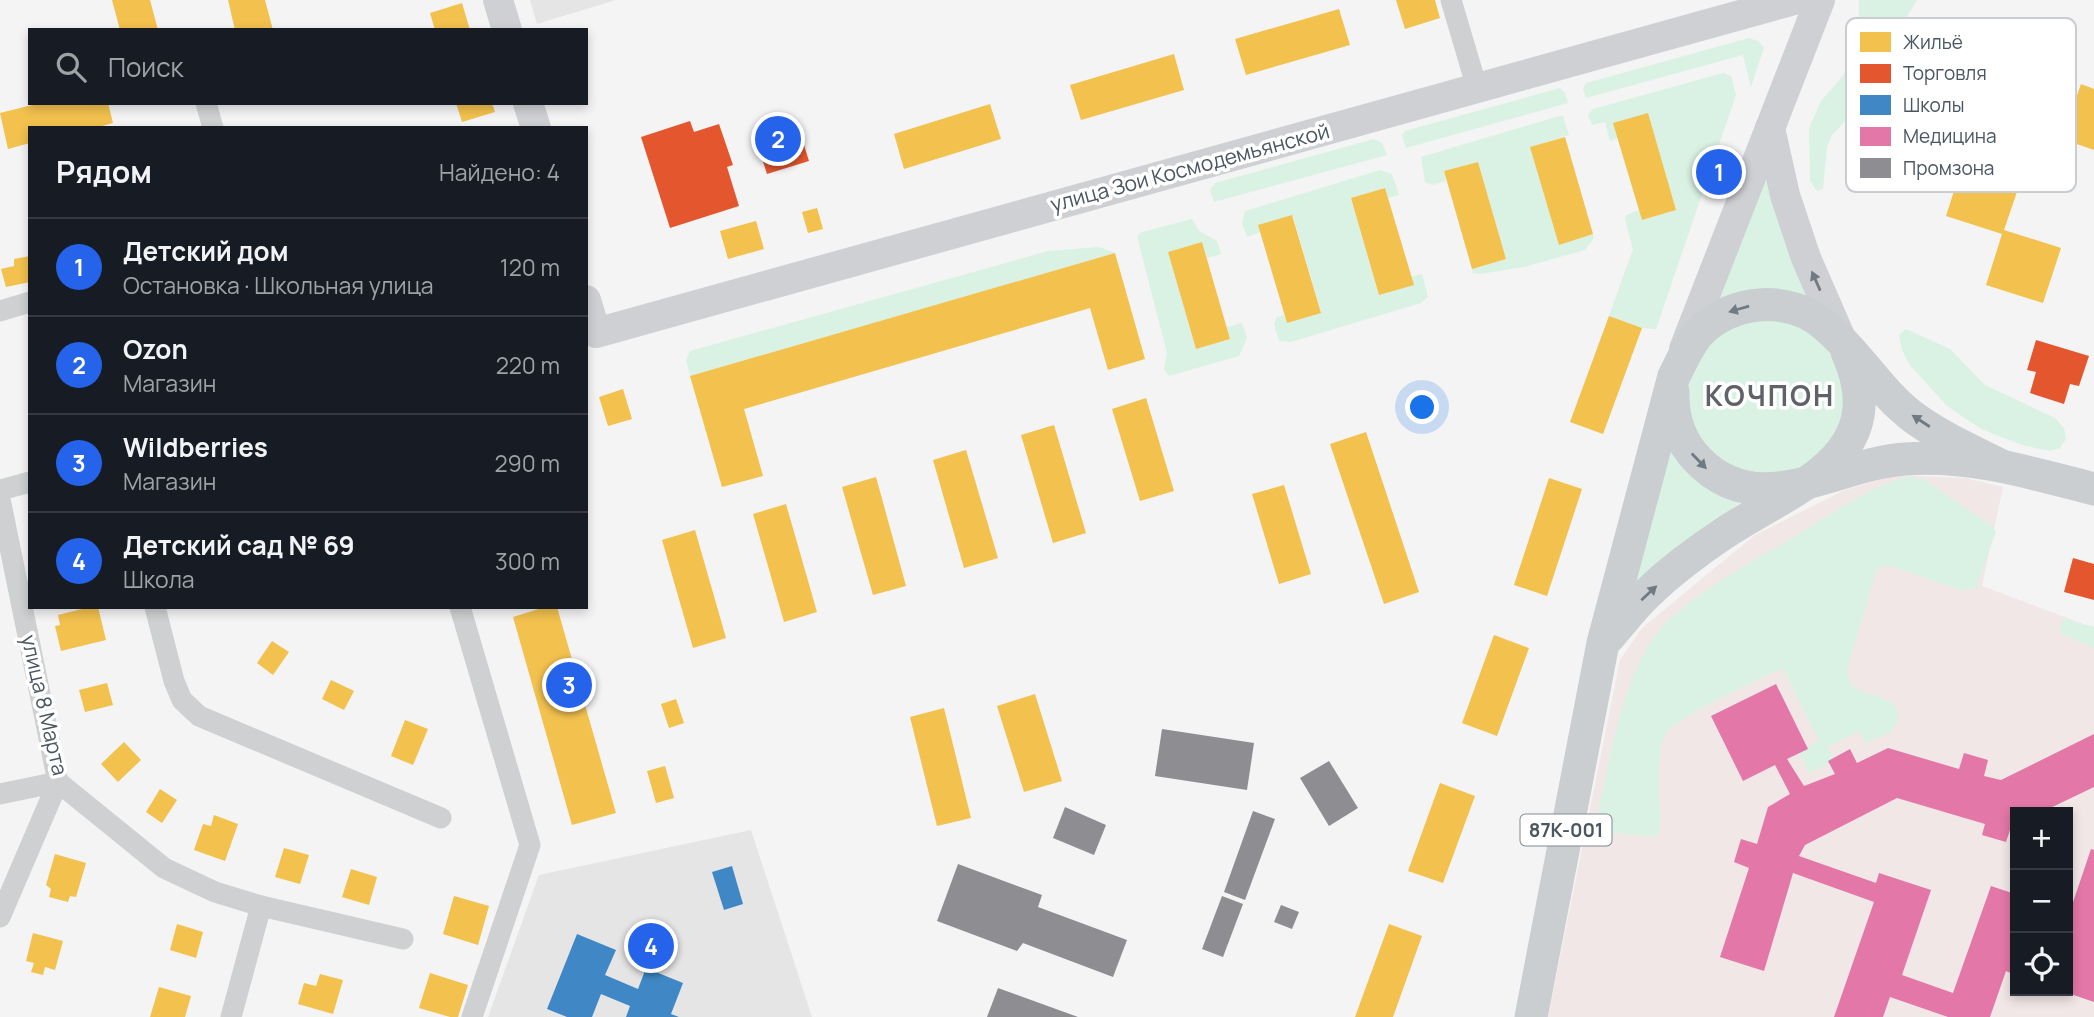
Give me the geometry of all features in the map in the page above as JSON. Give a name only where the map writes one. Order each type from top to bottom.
[{"type":"main road","name":"87К-001","points":[[1531,1017],[1603,643],[1674,376],[1687,348],[1702,330],[1722,315],[1749,306],[1779,306],[1808,314],[1825,324],[1883,388],[1913,416],[1952,441],[2002,466]]},
{"type":"main road","name":"87К-001","points":[[1603,643],[1648,592],[1712,542],[1813,480],[1827,469],[1842,451],[1850,438],[1859,401],[1857,379],[1844,344]]},
{"type":"main road","name":"87К-001","points":[[1674,376],[1673,401],[1678,428],[1692,454],[1709,471],[1741,487],[1763,491],[1786,488],[1866,464],[1905,459],[1946,459],[2002,466],[2094,489]]},
{"type":"street","points":[[498,0],[506,28]]},
{"type":"street","points":[[1451,0],[1477,88]]},
{"type":"street","name":"улица Зои Космодемьянской","points":[[591,334],[1794,0]]},
{"type":"street","points":[[1674,376],[1717,259],[1820,0]]},
{"type":"street","points":[[207,105],[212,126]]},
{"type":"street","points":[[529,105],[535,126]]},
{"type":"street","points":[[1770,128],[1785,195],[1806,258],[1844,344]]},
{"type":"street","points":[[0,311],[28,303]]},
{"type":"street","points":[[588,314],[591,334]]},
{"type":"street","points":[[0,490],[28,483]]},
{"type":"street","name":"улица 8 Марта","points":[[0,499],[58,782],[164,868],[215,892],[261,906],[403,939]]},
{"type":"street","points":[[156,609],[174,681],[182,700],[199,716],[440,818]]},
{"type":"street","points":[[461,609],[530,845],[472,1017]]},
{"type":"street","points":[[0,794],[58,782]]},
{"type":"street","points":[[0,917],[58,782]]},
{"type":"street","points":[[231,1017],[261,906]]},
{"type":"shaded area","points":[[530,0],[616,0],[537,24]]},
{"type":"shaded area","points":[[1895,475],[1965,478],[2003,487],[1982,586],[2094,628],[2094,1017],[1548,1017],[1620,660],[1642,628],[1755,535],[1845,490]]},
{"type":"shaded area","points":[[751,830],[812,1017],[488,1017],[539,875]]},
{"type":"green space","points":[[1859,0],[1917,0],[1906,18],[1859,18]]},
{"type":"green space","points":[[1749,38],[1764,47],[1751,87],[1743,55],[1586,98],[1583,89],[1586,83]]},
{"type":"green space","points":[[1846,70],[1846,120],[1832,135],[1827,147],[1823,189],[1817,191],[1810,181],[1809,128],[1821,101]]},
{"type":"green space","points":[[1723,73],[1731,76],[1736,95],[1656,329],[1642,328],[1609,316],[1633,249],[1626,215],[1639,210],[1642,220],[1676,210],[1648,114],[1618,138],[1610,141],[1605,122],[1592,125],[1588,115],[1593,109]]},
{"type":"green space","points":[[1560,88],[1568,103],[1406,148],[1402,135],[1405,131]]},
{"type":"green space","points":[[1563,116],[1569,135],[1531,147],[1559,244],[1593,234],[1594,238],[1585,250],[1524,267],[1473,273],[1472,269],[1506,259],[1478,162],[1444,171],[1446,181],[1432,185],[1425,182],[1421,157]]},
{"type":"green space","points":[[1374,139],[1382,143],[1387,155],[1214,202],[1210,190],[1215,183]]},
{"type":"green space","points":[[1767,155],[1824,315],[1702,321]]},
{"type":"green space","points":[[1380,170],[1392,174],[1399,195],[1388,198],[1385,188],[1351,198],[1379,295],[1413,285],[1411,277],[1422,274],[1428,297],[1421,303],[1291,342],[1279,341],[1274,324],[1277,317],[1284,315],[1287,323],[1321,312],[1293,216],[1247,237],[1242,224],[1245,211]]},
{"type":"green space","points":[[1192,219],[1199,231],[1217,241],[1221,254],[1207,258],[1202,242],[1168,252],[1196,349],[1230,339],[1227,327],[1242,323],[1247,338],[1239,356],[1169,376],[1164,369],[1167,353],[1137,236],[1142,232]]},
{"type":"green space","points":[[1099,247],[1115,253],[690,376],[686,360],[690,351],[1048,251]]},
{"type":"green space","points":[[1766,320],[1796,326],[1821,343],[1838,368],[1844,398],[1838,428],[1821,453],[1796,470],[1766,476],[1736,470],[1711,453],[1694,428],[1688,398],[1694,368],[1711,343],[1736,326]]},
{"type":"green space","points":[[1906,329],[1950,349],[1985,385],[2055,418],[2064,428],[2066,439],[2060,448],[2050,451],[2022,445],[1981,429],[1947,406],[1909,364],[1899,335]]},
{"type":"green space","points":[[1669,446],[1683,466],[1700,482],[1719,494],[1742,501],[1631,589]]},
{"type":"green space","points":[[1911,477],[1923,479],[1991,525],[1996,532],[1976,587],[1980,588],[1960,590],[1891,566],[1882,566],[1876,571],[1847,669],[1852,685],[1894,704],[1898,711],[1891,732],[1866,743],[1859,731],[1828,747],[1835,761],[1809,773],[1799,751],[1819,741],[1783,668],[1700,709],[1671,728],[1664,736],[1659,765],[1660,823],[1655,837],[1605,832],[1597,818],[1618,721],[1635,673],[1658,632],[1687,604],[1746,565],[1870,491],[1884,484]]},
{"type":"green space","points":[[2064,619],[2094,627],[2094,648],[2064,635],[2059,630]]},
{"type":"building: Жильё","points":[[112,0],[150,0],[157,28],[119,28]]},
{"type":"building: Жильё","points":[[228,0],[265,0],[272,28],[235,28]]},
{"type":"building: Жильё","points":[[1396,0],[1435,0],[1440,18],[1405,29]]},
{"type":"building: Жильё","points":[[462,3],[469,28],[434,28],[430,13]]},
{"type":"building: Жильё","points":[[1339,9],[1350,45],[1246,75],[1235,39]]},
{"type":"building: Жильё","points":[[1174,54],[1184,90],[1081,120],[1070,85]]},
{"type":"building: Жильё","points":[[2081,84],[2094,89],[2094,150],[2076,144],[2076,98]]},
{"type":"building: Жильё","points":[[990,104],[1001,139],[904,169],[894,134]]},
{"type":"building: Жильё","points":[[32,105],[108,105],[113,123],[102,126],[28,126],[28,144],[8,149],[0,113]]},
{"type":"building: Жильё","points":[[457,105],[493,105],[495,112],[462,122]]},
{"type":"building: Жильё","points":[[1648,113],[1676,210],[1642,220],[1613,123]]},
{"type":"building: Жильё","points":[[1565,137],[1593,234],[1559,245],[1530,147]]},
{"type":"building: Жильё","points":[[1478,162],[1506,259],[1472,269],[1444,171]]},
{"type":"building: Жильё","points":[[1385,188],[1414,285],[1379,295],[1351,198]]},
{"type":"building: Жильё","points":[[1954,192],[2017,192],[2004,230],[2061,248],[2043,303],[1986,285],[2002,234],[1946,216]]},
{"type":"building: Жильё","points":[[817,208],[823,229],[808,233],[802,212]]},
{"type":"building: Жильё","points":[[1292,215],[1321,313],[1287,323],[1258,225]]},
{"type":"building: Жильё","points":[[756,221],[764,249],[728,259],[720,231]]},
{"type":"building: Жильё","points":[[1202,242],[1230,339],[1196,349],[1168,252]]},
{"type":"building: Жильё","points":[[1115,253],[1145,359],[1108,370],[1090,308],[744,409],[763,476],[722,487],[690,376]]},
{"type":"building: Жильё","points":[[28,256],[28,282],[6,287],[1,269],[14,266],[14,259]]},
{"type":"building: Жильё","points":[[1609,316],[1642,328],[1603,434],[1570,422]]},
{"type":"building: Жильё","points":[[623,389],[632,419],[608,426],[599,397]]},
{"type":"building: Жильё","points":[[1146,398],[1174,491],[1140,501],[1112,409]]},
{"type":"building: Жильё","points":[[1054,425],[1086,533],[1053,543],[1021,435]]},
{"type":"building: Жильё","points":[[1366,432],[1419,592],[1384,604],[1330,444]]},
{"type":"building: Жильё","points":[[966,450],[998,558],[964,568],[933,460]]},
{"type":"building: Жильё","points":[[876,477],[906,586],[873,595],[842,487]]},
{"type":"building: Жильё","points":[[1549,478],[1582,489],[1547,596],[1514,585]]},
{"type":"building: Жильё","points":[[1284,485],[1311,574],[1279,584],[1252,494]]},
{"type":"building: Жильё","points":[[786,504],[817,612],[784,622],[753,514]]},
{"type":"building: Жильё","points":[[695,530],[726,638],[693,648],[662,540]]},
{"type":"building: Жильё","points":[[82,609],[98,609],[106,640],[61,651],[55,626],[60,625],[58,615]]},
{"type":"building: Жильё","points":[[539,609],[558,609],[616,813],[572,825],[513,617]]},
{"type":"building: Жильё","points":[[1494,635],[1529,648],[1497,736],[1462,723]]},
{"type":"building: Жильё","points":[[272,641],[289,652],[273,675],[257,663]]},
{"type":"building: Жильё","points":[[331,680],[354,691],[344,710],[322,699]]},
{"type":"building: Жильё","points":[[107,683],[113,705],[85,712],[79,690]]},
{"type":"building: Жильё","points":[[1035,694],[1062,781],[1024,792],[997,706]]},
{"type":"building: Жильё","points":[[676,699],[684,723],[669,728],[661,704]]},
{"type":"building: Жильё","points":[[944,708],[971,818],[937,826],[910,717]]},
{"type":"building: Жильё","points":[[405,720],[428,729],[413,765],[391,756]]},
{"type":"building: Жильё","points":[[124,742],[141,760],[118,782],[101,764]]},
{"type":"building: Жильё","points":[[665,766],[674,798],[656,803],[647,771]]},
{"type":"building: Жильё","points":[[1440,783],[1475,796],[1443,883],[1408,871]]},
{"type":"building: Жильё","points":[[160,789],[177,800],[162,823],[146,812]]},
{"type":"building: Жильё","points":[[214,815],[238,824],[225,861],[194,850],[203,824],[211,826]]},
{"type":"building: Жильё","points":[[284,848],[309,855],[300,884],[275,877]]},
{"type":"building: Жильё","points":[[55,854],[86,863],[76,897],[70,896],[68,902],[49,897],[51,889],[46,885]]},
{"type":"building: Жильё","points":[[351,869],[377,877],[369,905],[342,897]]},
{"type":"building: Жильё","points":[[454,896],[489,906],[478,945],[443,934]]},
{"type":"building: Жильё","points":[[177,924],[203,932],[196,958],[170,950]]},
{"type":"building: Жильё","points":[[1389,924],[1422,936],[1393,1017],[1355,1017]]},
{"type":"building: Жильё","points":[[33,933],[63,941],[55,970],[45,967],[43,975],[31,972],[34,963],[26,961]]},
{"type":"building: Жильё","points":[[430,973],[468,985],[458,1017],[419,1008]]},
{"type":"building: Жильё","points":[[320,974],[343,980],[333,1014],[298,1004],[304,983],[316,986]]},
{"type":"building: Жильё","points":[[159,987],[191,996],[185,1017],[150,1017]]},
{"type":"building: Торговля","points":[[690,121],[694,132],[719,124],[733,165],[727,167],[739,206],[670,228],[641,137]]},
{"type":"building: Торговля","points":[[798,126],[809,161],[767,174],[756,140]]},
{"type":"building: Торговля","points":[[2036,340],[2089,356],[2079,386],[2070,384],[2064,404],[2030,393],[2036,372],[2027,370]]},
{"type":"building: Торговля","points":[[2073,558],[2094,564],[2094,600],[2064,592]]},
{"type":"building: Школы","points":[[732,866],[743,904],[724,910],[712,872]]},
{"type":"building: Школы","points":[[577,934],[616,950],[605,975],[638,989],[646,968],[683,983],[671,1014],[679,1017],[626,1017],[630,1006],[601,994],[592,1017],[567,1017],[547,1009]]},
{"type":"building: Медицина","points":[[1776,684],[1808,749],[1787,759],[1804,786],[1835,774],[1828,761],[1850,749],[1857,763],[1888,748],[1959,769],[1964,753],[1988,760],[1984,776],[2001,780],[2094,734],[2094,787],[2052,807],[2010,807],[2010,830],[2006,842],[1982,835],[1985,824],[1897,798],[1805,845],[1799,856],[1876,883],[1879,873],[1931,890],[1902,975],[1953,993],[1991,886],[2010,892],[2010,973],[2006,971],[1990,1017],[1948,1017],[1890,997],[1883,1017],[1834,1017],[1874,902],[1793,873],[1764,971],[1720,957],[1749,868],[1734,862],[1741,839],[1757,844],[1768,807],[1790,794],[1775,765],[1743,781],[1711,716]]},
{"type":"building: Медицина","points":[[2091,849],[2094,850],[2094,1002],[2073,995],[2073,902]]},
{"type":"building: Промзона","points":[[1162,729],[1254,743],[1247,790],[1155,776]]},
{"type":"building: Промзона","points":[[1329,761],[1358,808],[1329,826],[1300,778]]},
{"type":"building: Промзона","points":[[1065,807],[1106,825],[1094,855],[1053,838]]},
{"type":"building: Промзона","points":[[1253,811],[1275,819],[1245,900],[1224,892]]},
{"type":"building: Промзона","points":[[958,864],[1042,895],[1038,907],[1127,940],[1113,977],[1023,943],[1017,951],[937,921]]},
{"type":"building: Промзона","points":[[1222,896],[1243,904],[1223,957],[1202,949]]},
{"type":"building: Промзона","points":[[1281,905],[1299,912],[1292,929],[1274,922]]},
{"type":"building: Промзона","points":[[998,988],[1078,1017],[987,1017]]},
{"type":"place","name":"Ozon","points":[[778,139]]},
{"type":"place","name":"Детский дом","points":[[1719,172]]},
{"type":"place","name":"Wildberries","points":[[569,685]]},
{"type":"place","name":"Детский сад № 69","points":[[651,946]]},
{"type":"district","name":"КОЧПОН","points":[[1770,396]]}]
